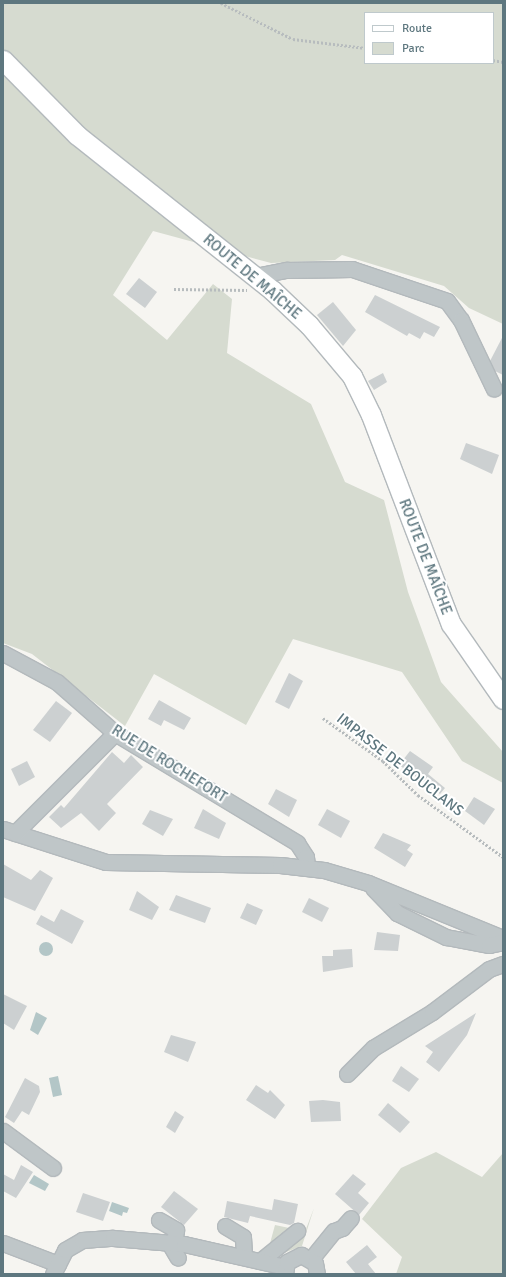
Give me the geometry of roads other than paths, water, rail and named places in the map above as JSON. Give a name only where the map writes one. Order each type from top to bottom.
[{"type":"main road","name":"ROUTE DE MAÎCHE","points":[[3,60],[77,135],[272,290],[309,325],[352,376],[371,415],[451,624],[503,699]]},
{"type":"street","points":[[255,276],[287,270],[352,269],[447,301],[461,320],[494,389]]},
{"type":"street","name":"RUE DE ROCHEFORT","points":[[3,653],[57,682],[115,733],[297,843],[306,857],[307,866]]},
{"type":"street","points":[[115,733],[9,831],[106,862],[307,866],[368,883],[503,938]]},
{"type":"street","points":[[368,883],[397,913],[446,937],[488,945],[503,942]]},
{"type":"street","points":[[347,1074],[373,1048],[432,1012],[489,969],[503,964]]},
{"type":"street","points":[[3,1131],[53,1168]]},
{"type":"street","points":[[311,1258],[334,1231],[342,1228],[351,1218]]},
{"type":"street","points":[[159,1220],[176,1230],[171,1243],[178,1258]]},
{"type":"street","points":[[225,1226],[243,1237],[244,1256]]},
{"type":"street","points":[[265,1266],[297,1231]]},
{"type":"street","points":[[3,1242],[56,1269],[64,1250],[82,1240],[113,1238],[171,1243],[244,1256],[265,1266],[285,1271],[296,1256],[311,1258]]},
{"type":"street","points":[[311,1258],[317,1274]]}]
